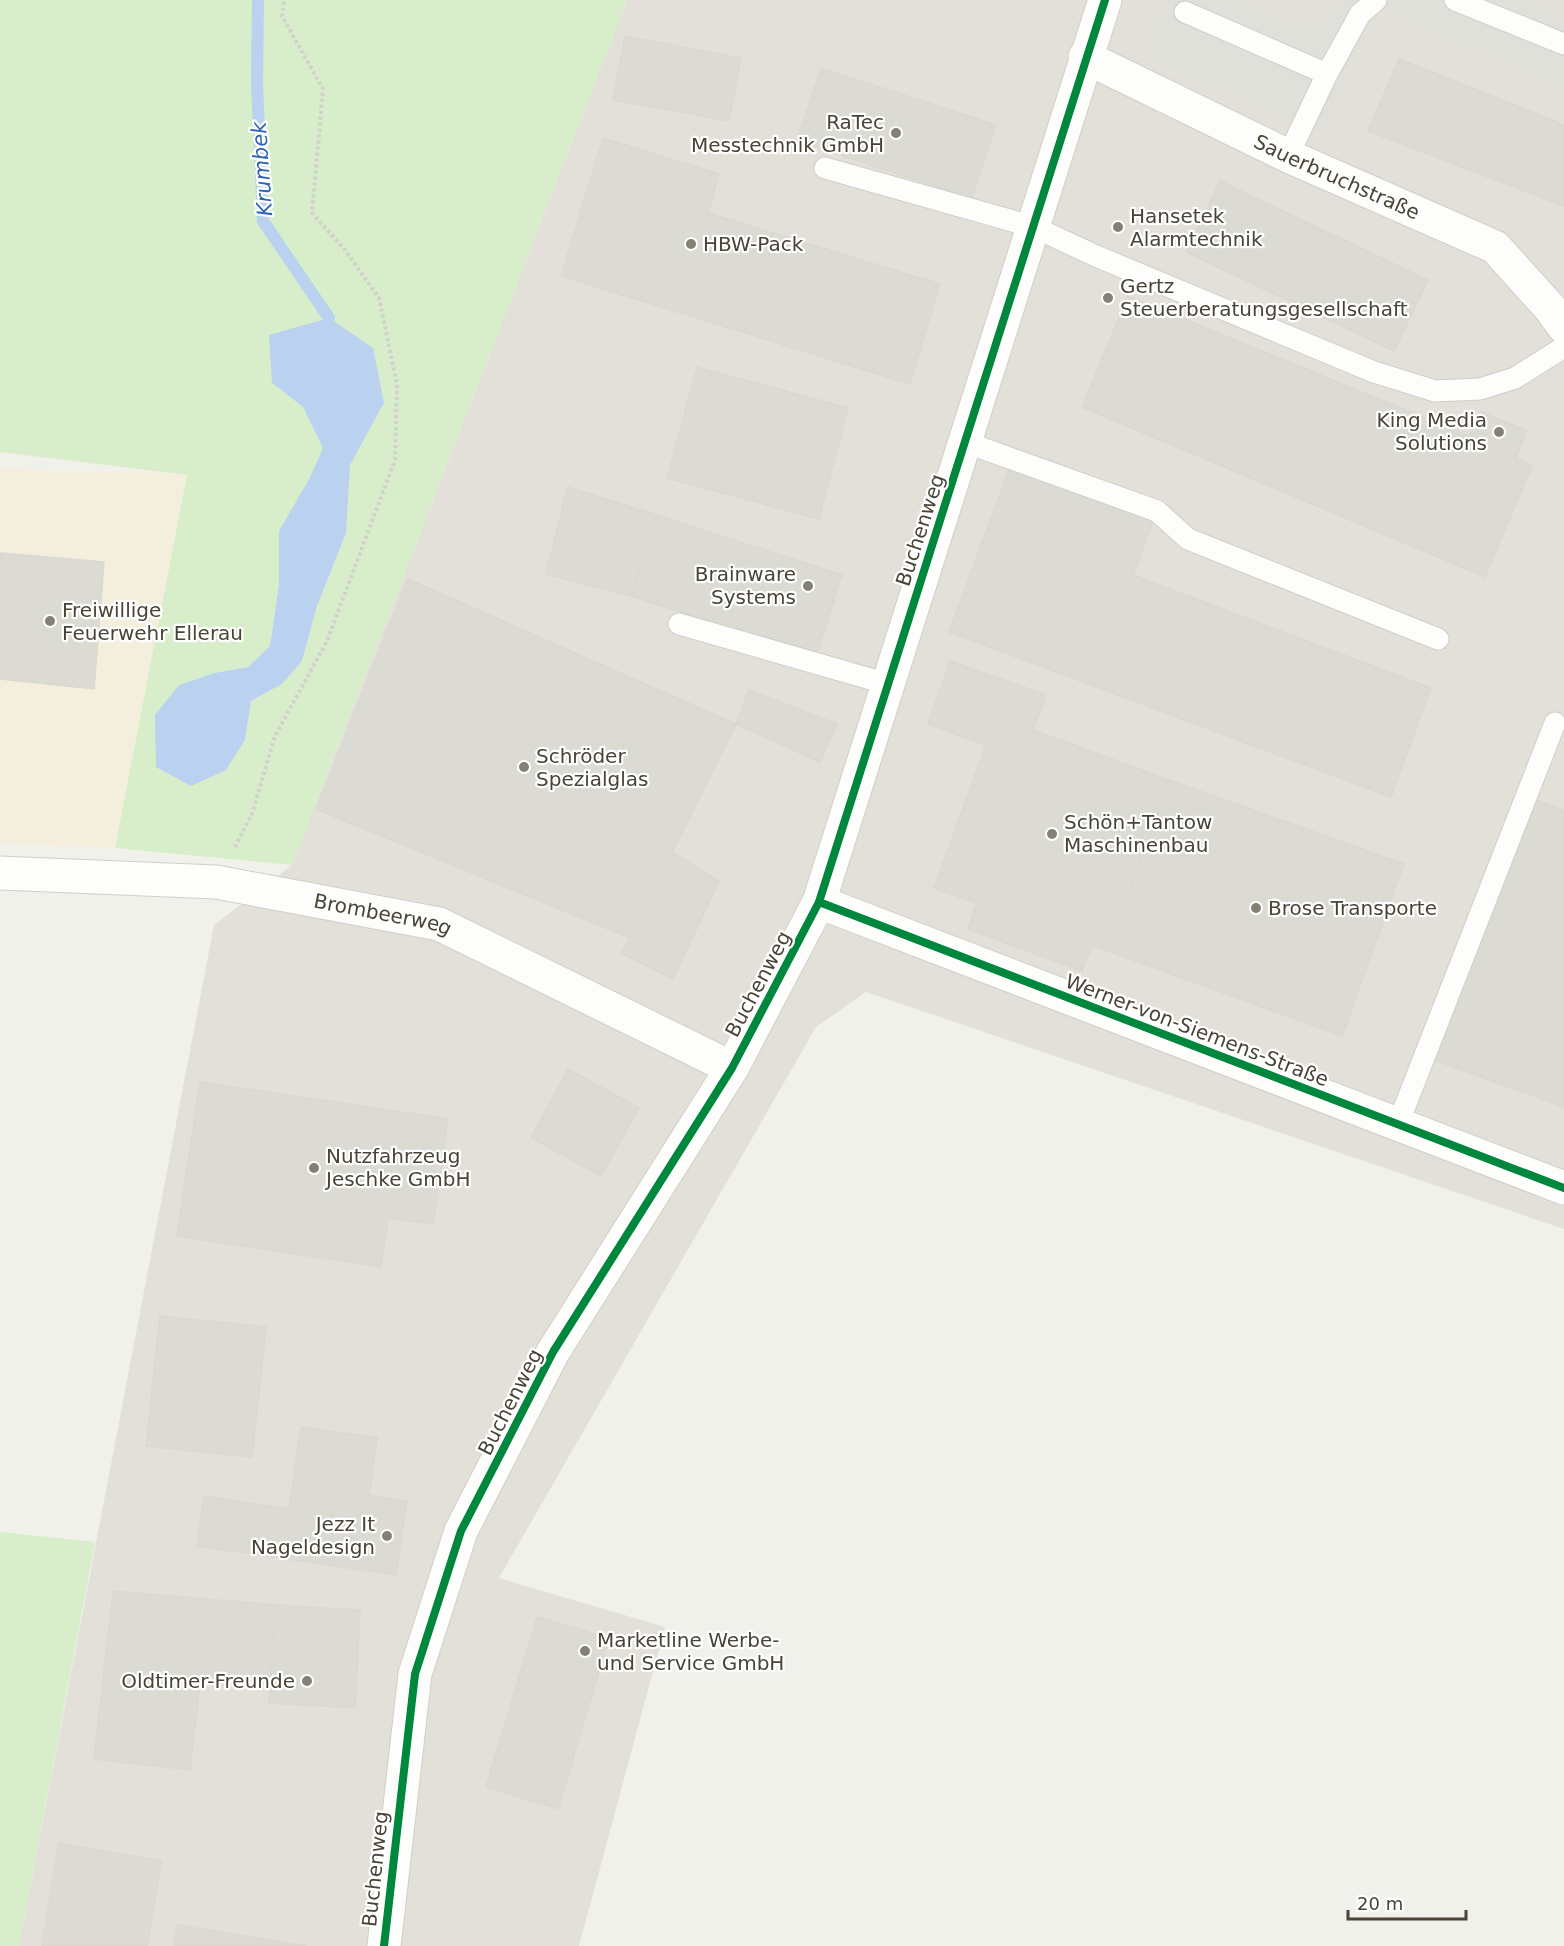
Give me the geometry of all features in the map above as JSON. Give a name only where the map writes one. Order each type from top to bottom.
[{"type":"street","name":"Buchenweg","points":[[384,1946],[415,1674],[461,1531],[553,1352],[732,1068],[819,902],[1034,227],[1085,57],[1105,0]]},
{"type":"street","name":"Sauerbruchstraße","points":[[1085,57],[1288,156],[1495,247],[1550,308],[1564,327]]},
{"type":"street","name":"Brombeerweg","points":[[0,873],[216,882],[439,924],[732,1068]]},
{"type":"street","name":"Werner-von-Siemens-Straße","points":[[819,902],[1564,1188]]},
{"type":"lane","points":[[1288,156],[1327,74],[1360,14],[1376,0]]},
{"type":"lane","points":[[1455,0],[1564,44]]},
{"type":"lane","points":[[1185,12],[1327,74]]},
{"type":"lane","points":[[825,168],[1034,227],[1096,256],[1374,372],[1435,391],[1480,388],[1515,378],[1564,347]]},
{"type":"lane","points":[[965,442],[1157,511],[1188,539],[1438,639]]},
{"type":"lane","points":[[679,624],[888,684]]},
{"type":"lane","points":[[1398,1124],[1554,723]]},
{"type":"path","points":[[216,882],[252,814],[275,736],[327,641],[394,460],[397,385],[379,298],[345,250],[312,213],[323,89],[282,15],[284,0]]},
{"type":"shaded area","points":[[627,0],[1564,0],[1564,1229],[866,992],[816,1027],[499,1578],[665,1627],[579,1946],[19,1946],[214,925],[292,865]]},
{"type":"shaded area","points":[[1168,0],[1241,0],[1316,32],[1343,0],[1540,0],[1554,23],[1564,27],[1564,90],[1379,6],[1320,132],[1144,57]]},
{"type":"shaded area","points":[[0,469],[187,474],[115,848],[0,844]]},
{"type":"green space","points":[[0,0],[627,0],[292,865],[115,848],[187,475],[0,452]],"holes":[[[272,383],[384,403],[349,465],[346,533],[316,609],[302,661],[282,684],[251,701],[245,740],[179,685],[214,673],[248,667],[270,646],[279,584],[279,531],[309,479],[323,448],[303,407]]]},
{"type":"green space","points":[[0,1532],[95,1542],[19,1946],[0,1946]]},
{"type":"water","points":[[329,318],[373,348],[384,403],[350,465],[346,533],[316,609],[302,661],[282,684],[251,701],[245,740],[226,770],[191,786],[156,767],[155,715],[179,685],[214,673],[248,667],[270,646],[279,584],[279,531],[309,479],[323,448],[303,407],[272,383],[269,335]]},
{"type":"building","points":[[625,36],[741,58],[729,121],[613,100]]},
{"type":"building","points":[[1399,59],[1564,125],[1564,206],[1368,131]]},
{"type":"building","name":"RaTec Messtechnik GmbH","points":[[821,68],[996,125],[972,198],[797,141]]},
{"type":"building","name":"HBW-Pack","points":[[603,138],[719,174],[708,213],[940,284],[910,384],[561,276]]},
{"type":"building","points":[[1220,181],[1428,280],[1394,351],[1186,252]]},
{"type":"building","points":[[1128,296],[1469,436],[1481,412],[1526,430],[1516,458],[1532,466],[1485,577],[1082,407]]},
{"type":"building","points":[[697,367],[848,408],[819,519],[667,478]]},
{"type":"building","points":[[1010,467],[1153,521],[1133,575],[1431,688],[1391,797],[949,632]]},
{"type":"building","points":[[568,487],[657,515],[631,596],[546,574]]},
{"type":"building","points":[[657,515],[842,575],[816,656],[631,596]]},
{"type":"building","name":"Freiwillige Feuerwehr Ellerau","points":[[0,553],[104,562],[94,689],[0,679]]},
{"type":"building","name":"Schröder Spezialglas","points":[[408,579],[736,724],[630,938],[316,809]]},
{"type":"building","name":"Schön+Tantow Maschinenbau","points":[[950,661],[1046,695],[1033,730],[1169,780],[1108,951],[1092,945],[1082,971],[968,929],[977,903],[934,888],[986,745],[928,724]]},
{"type":"building","points":[[749,690],[837,724],[820,762],[736,724]]},
{"type":"building","name":"Brose Transporte","points":[[1169,780],[1404,864],[1342,1036],[1108,951]]},
{"type":"building","points":[[1528,797],[1564,810],[1564,1107],[1434,1060]]},
{"type":"building","points":[[673,853],[719,881],[673,979],[621,953]]},
{"type":"building","points":[[568,1069],[639,1108],[601,1176],[531,1138]]},
{"type":"building","name":"Nutzfahrzeug Jeschke GmbH","points":[[200,1082],[448,1119],[433,1224],[388,1218],[381,1267],[177,1236]]},
{"type":"building","points":[[160,1316],[266,1327],[252,1457],[146,1446]]},
{"type":"building","points":[[301,1427],[377,1438],[369,1495],[407,1501],[396,1575],[197,1546],[204,1496],[289,1509]]},
{"type":"building","points":[[113,1591],[275,1605],[271,1683],[201,1675],[190,1770],[94,1759]]},
{"type":"building","points":[[275,1605],[360,1610],[355,1708],[269,1703]]},
{"type":"building","points":[[537,1617],[609,1638],[558,1809],[486,1787]]},
{"type":"building","points":[[59,1843],[161,1861],[147,1946],[42,1946]]},
{"type":"building","points":[[177,1925],[306,1946],[174,1946]]},
{"type":"waterway","name":"Krumbek","points":[[258,0],[257,83],[263,221],[329,318]]},
{"type":"cycle path","points":[[384,1946],[415,1674],[461,1531],[553,1352],[732,1068],[819,902],[1105,0]]},
{"type":"cycle path","points":[[819,902],[1564,1188]]},
{"type":"place","name":"RaTec Messtechnik GmbH","points":[[896,133]]},
{"type":"place","name":"Hansetek Alarmtechnik","points":[[1118,227]]},
{"type":"place","name":"HBW-Pack","points":[[691,244]]},
{"type":"place","name":"Gertz Steuerberatungsgesellschaft","points":[[1108,298]]},
{"type":"place","name":"King Media Solutions","points":[[1499,432]]},
{"type":"place","name":"Brainware Systems","points":[[808,586]]},
{"type":"place","name":"Freiwillige Feuerwehr Ellerau","points":[[50,621]]},
{"type":"place","name":"Schröder Spezialglas","points":[[524,767]]},
{"type":"place","name":"Schön+Tantow Maschinenbau","points":[[1052,834]]},
{"type":"place","name":"Brose Transporte","points":[[1256,908]]},
{"type":"place","name":"Nutzfahrzeug Jeschke GmbH","points":[[314,1168]]},
{"type":"place","name":"Jezz It Nageldesign","points":[[387,1536]]},
{"type":"place","name":"Marketline Werbe- und Service GmbH","points":[[585,1651]]},
{"type":"place","name":"Oldtimer-Freunde","points":[[307,1681]]}]
